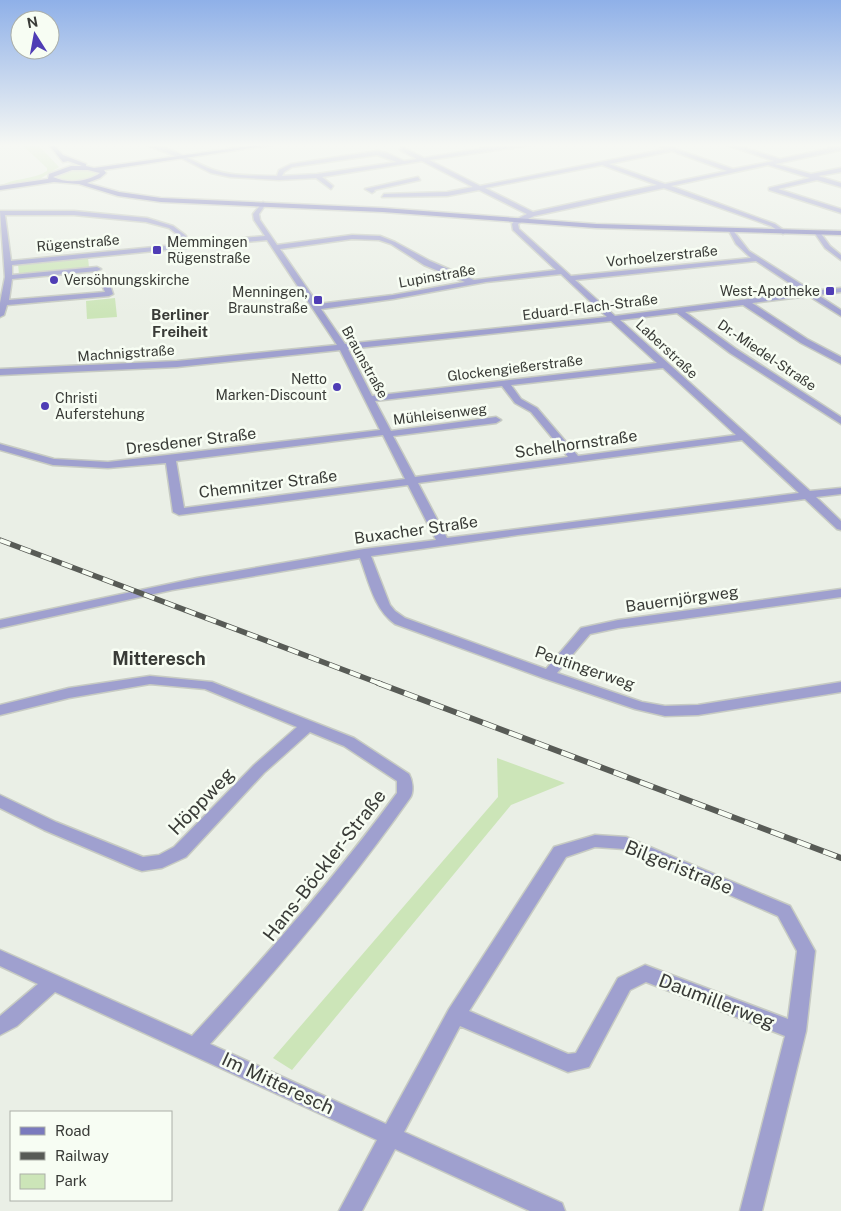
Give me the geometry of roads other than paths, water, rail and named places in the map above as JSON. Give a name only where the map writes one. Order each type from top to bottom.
[{"type":"main road","points":[[205,202],[383,210],[596,226],[841,234]]},
{"type":"street","points":[[507,202],[532,214]]},
{"type":"street","points":[[517,221],[532,214],[590,202]]},
{"type":"street","points":[[707,202],[773,225],[783,232]]},
{"type":"street","points":[[811,202],[841,211]]},
{"type":"street","name":"Braunstraße","points":[[264,204],[256,216],[343,348],[443,542]]},
{"type":"street","points":[[0,315],[9,283],[8,263],[3,254],[0,213],[74,213],[146,220],[172,227],[183,236],[189,245]]},
{"type":"street","name":"Laberstraße","points":[[517,221],[515,224],[516,230],[808,495],[841,528]]},
{"type":"street","points":[[732,230],[741,246],[756,259],[841,314]]},
{"type":"street","points":[[817,232],[827,248],[841,258]]},
{"type":"street","points":[[276,247],[352,237],[380,238],[393,243],[427,263],[472,282]]},
{"type":"street","name":"Rügenstraße","points":[[8,263],[269,238]]},
{"type":"street","name":"Vorhoelzerstraße","points":[[566,275],[756,259]]},
{"type":"street","points":[[0,284],[97,269]]},
{"type":"street","name":"Lupinstraße","points":[[316,308],[393,297],[472,282],[566,275]]},
{"type":"street","points":[[4,303],[109,294],[106,285]]},
{"type":"street","name":"Eduard-Flach-Straße","points":[[343,348],[614,318],[841,290]]},
{"type":"street","points":[[744,302],[804,341],[841,361]]},
{"type":"street","name":"Dr.-Miedel-Straße","points":[[678,310],[733,351],[841,421]]},
{"type":"street","name":"Machnigstraße","points":[[0,372],[177,364],[343,348]]},
{"type":"street","name":"Glockengießerstraße","points":[[370,399],[663,365]]},
{"type":"street","points":[[504,383],[518,400],[534,410],[575,459]]},
{"type":"street","name":"Mühleisenweg","points":[[388,433],[496,420]]},
{"type":"street","name":"Dresdener Straße","points":[[0,447],[53,462],[77,465],[118,465],[388,433]]},
{"type":"street","name":"Schelhornstraße","points":[[413,482],[743,437]]},
{"type":"street","name":"Chemnitzer Straße","points":[[171,460],[179,512],[413,482]]},
{"type":"street","name":"Buxacher Straße","points":[[0,624],[171,586],[364,553],[841,491]]},
{"type":"street","name":"Peutingerweg","points":[[364,553],[384,605],[390,614],[400,621],[640,706],[665,710],[698,710],[841,687]]},
{"type":"street","name":"Bauernjörgweg","points":[[548,675],[586,631],[618,624],[841,593]]},
{"type":"street","name":"Hans-Böckler-Straße","points":[[0,710],[69,693],[150,680],[207,685],[349,742],[404,778],[405,794],[382,827],[288,945],[196,1046]]},
{"type":"street","name":"Höppweg","points":[[0,801],[50,826],[142,864],[162,861],[180,852],[259,769],[307,726]]},
{"type":"street","name":"Bilgeristraße","points":[[350,1211],[456,1014],[560,852],[595,841],[626,843],[784,911],[806,951],[796,1031],[751,1211]]},
{"type":"street","name":"Im Mitteresch","points":[[0,958],[554,1211]]},
{"type":"street","name":"Daumillerweg","points":[[456,1014],[568,1063],[582,1061],[624,984],[645,973],[796,1031]]},
{"type":"street","points":[[0,1026],[10,1020],[53,982]]},
{"type":"railway","points":[[0,540],[381,684]]},
{"type":"railway","points":[[378,683],[841,858]]},
{"type":"place","name":"Memmingen Rügenstraße","points":[[157,250]]},
{"type":"place","name":"Versöhnungskirche","points":[[54,280]]},
{"type":"place","name":"West-Apotheke","points":[[830,291]]},
{"type":"place","name":"Menningen, Braunstraße","points":[[318,300]]},
{"type":"place","name":"Netto Marken-Discount","points":[[337,387]]},
{"type":"place","name":"Christi Auferstehung","points":[[45,406]]},
{"type":"district","name":"Berliner Freiheit","points":[[180,322]]},
{"type":"district","name":"Mitteresch","points":[[159,658]]}]
